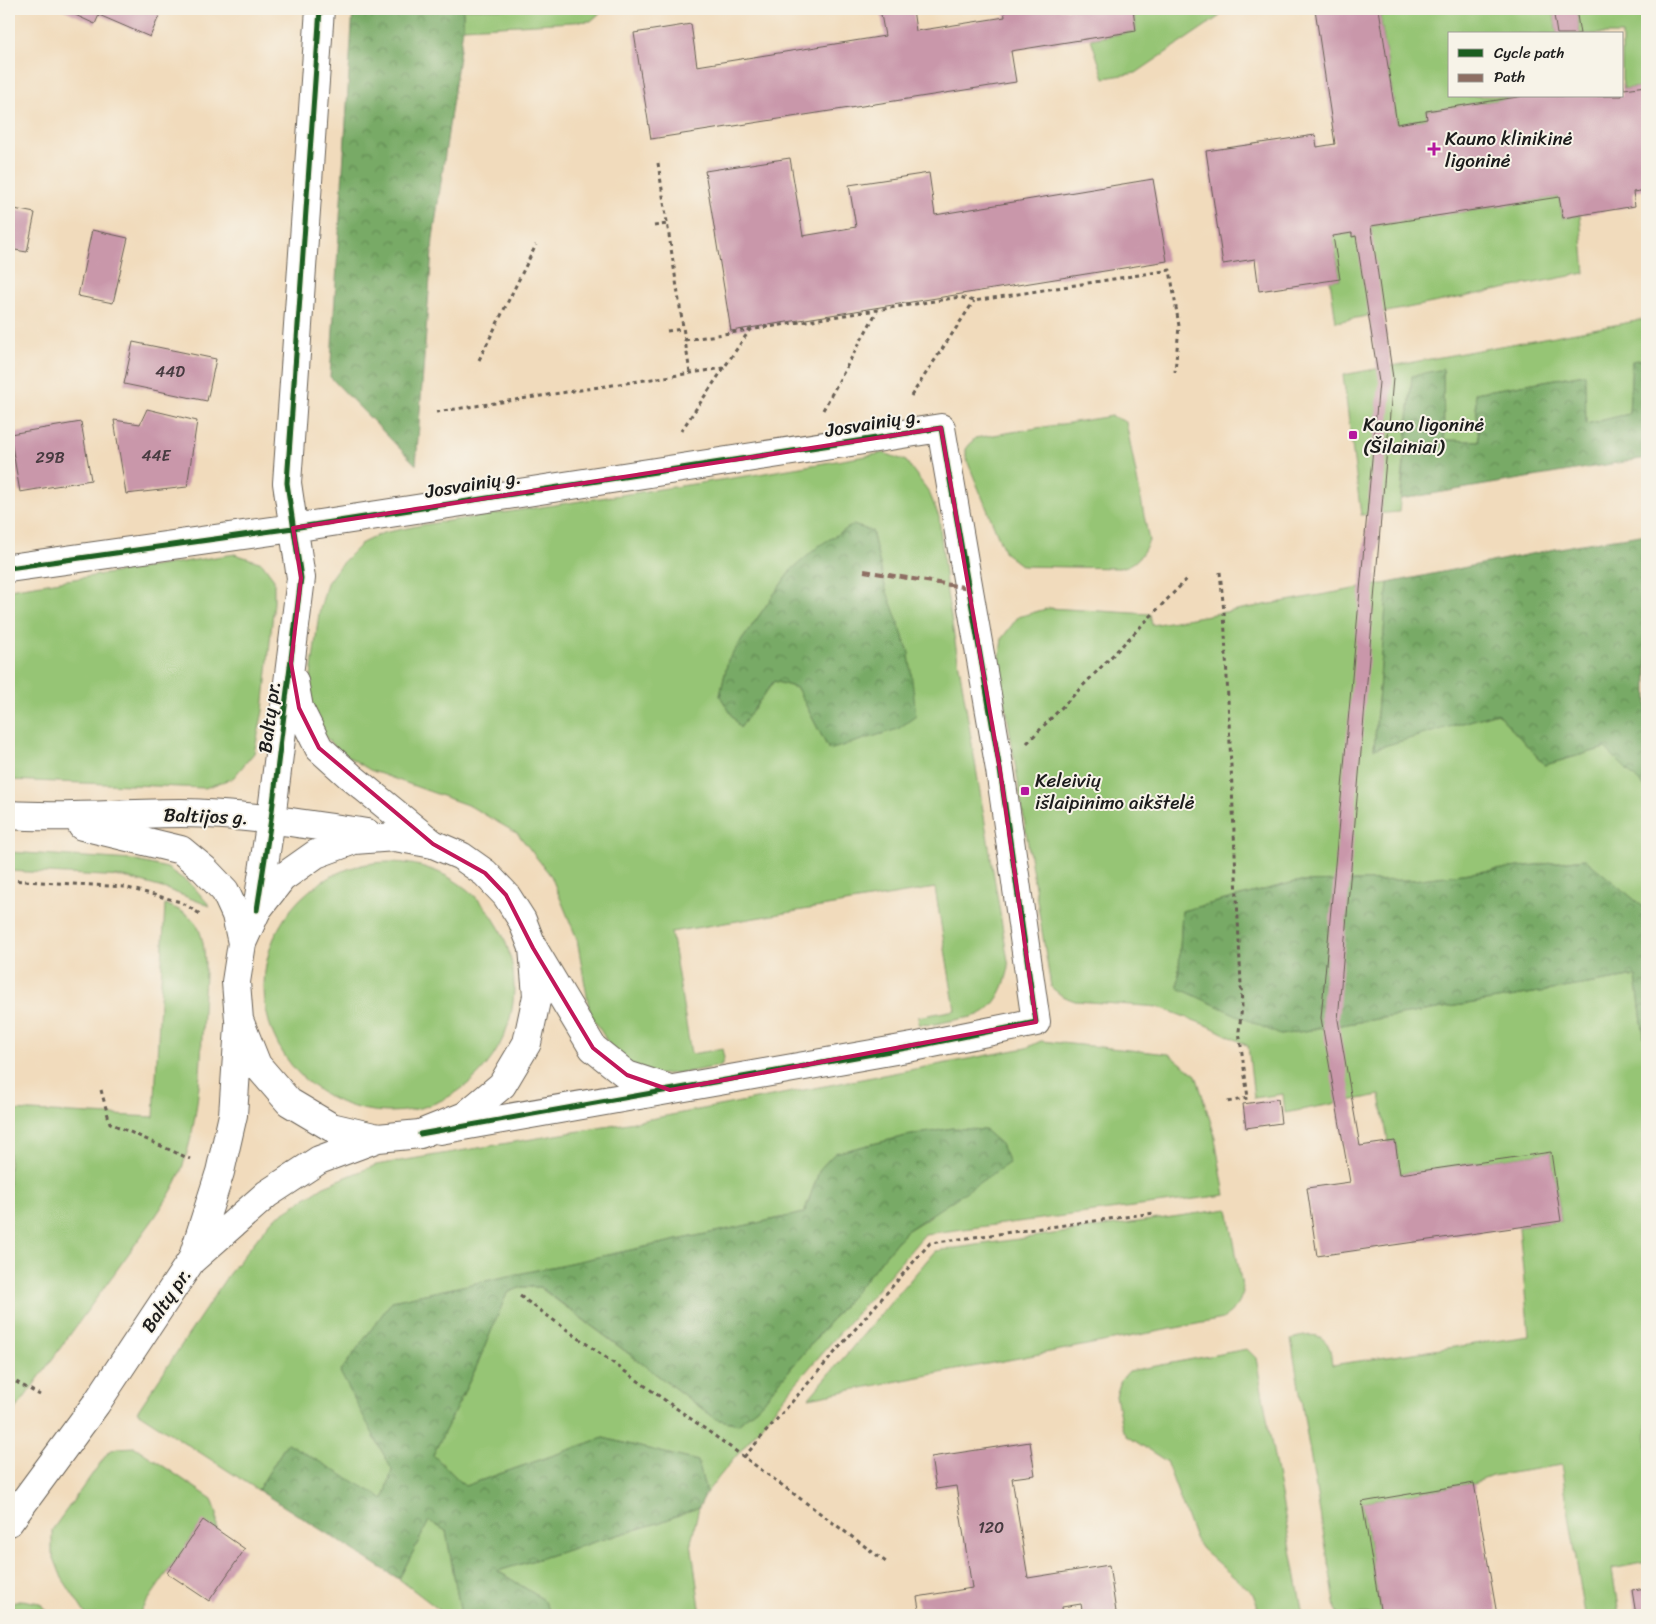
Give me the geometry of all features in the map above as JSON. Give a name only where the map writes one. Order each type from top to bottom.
[{"type":"street","name":"Baltų pr.","points":[[257,910],[271,820],[301,578],[287,483],[320,9]]},
{"type":"street","name":"Josvainių g.","points":[[9,568],[294,528],[940,428],[1000,770]]},
{"type":"street","points":[[291,663],[299,708],[319,748],[433,844]]},
{"type":"street","points":[[420,1134],[918,1046],[1036,1022],[1000,770]]},
{"type":"street","name":"Baltijos g.","points":[[9,815],[46,818],[181,813],[271,820],[395,837]]},
{"type":"street","name":"Baltijos g.","points":[[46,818],[181,850],[204,869],[225,891],[236,915],[242,943]]},
{"type":"street","name":"Baltų pr.","points":[[9,1522],[96,1404],[192,1261],[267,1194],[319,1160],[378,1138],[420,1134],[465,1116],[502,1085],[522,1052],[527,1043],[537,996],[533,948],[522,920],[506,894],[485,873],[461,856],[433,844],[395,837],[354,840],[316,854],[282,878],[257,910],[242,943],[236,982],[239,1020],[257,1065],[289,1102],[331,1127],[378,1138]]},
{"type":"street","points":[[533,948],[594,1048],[626,1075],[670,1090]]},
{"type":"street","points":[[192,1261],[220,1172],[233,1115],[239,1020]]},
{"type":"path","points":[[658,163],[690,373]]},
{"type":"path","points":[[654,226],[667,224]]},
{"type":"path","points":[[479,360],[536,245]]},
{"type":"path","points":[[685,340],[960,297],[974,301],[1170,270],[1179,326],[1175,372]]},
{"type":"path","points":[[911,396],[974,301]]},
{"type":"path","points":[[823,410],[877,310]]},
{"type":"path","points":[[667,331],[683,329]]},
{"type":"path","points":[[681,431],[749,330]]},
{"type":"path","points":[[436,412],[724,368]]},
{"type":"path","points":[[1220,572],[1224,612],[1242,1007],[1239,1031],[1248,1098],[1227,1102]]},
{"type":"path","points":[[1000,770],[1189,577]]},
{"type":"path","points":[[9,880],[124,888],[181,902],[205,918]]},
{"type":"path","points":[[101,1090],[110,1123],[195,1162]]},
{"type":"path","points":[[744,1457],[930,1243],[1154,1213]]},
{"type":"path","points":[[520,1296],[886,1562]]},
{"type":"path","points":[[9,1378],[40,1395]]},
{"type":"highlighted area","points":[[941,428],[1000,770],[1036,1022],[670,1090],[627,1075],[593,1048],[533,948],[506,895],[485,873],[433,844],[319,748],[299,708],[291,663],[301,578],[293,528]]},
{"type":"green space","points":[[353,9],[463,9],[463,28],[433,238],[416,465],[330,377]]},
{"type":"green space","points":[[463,9],[617,9],[602,11],[591,21],[463,28]]},
{"type":"green space","points":[[1133,9],[1220,9],[1220,16],[1136,73],[1104,78],[1091,39],[1136,31]]},
{"type":"green space","points":[[1379,9],[1553,9],[1557,32],[1448,32],[1448,98],[1511,98],[1426,111],[1427,119],[1397,124]]},
{"type":"green space","points":[[1576,9],[1647,9],[1647,86],[1624,89],[1624,32],[1580,32]]},
{"type":"green space","points":[[1559,197],[1563,218],[1580,215],[1585,273],[1336,322],[1330,280],[1340,279],[1333,236],[1352,233],[1353,237],[1372,234],[1371,226]]},
{"type":"green space","points":[[1647,319],[1647,359],[1632,361],[1629,414],[1586,424],[1584,374],[1475,393],[1479,441],[1444,440],[1443,370],[1412,376],[1399,512],[1361,515],[1343,375]]},
{"type":"green space","points":[[1647,359],[1647,458],[1401,499],[1412,376],[1443,369],[1444,440],[1479,441],[1475,393],[1585,374],[1586,424],[1629,414],[1632,361]]},
{"type":"green space","points":[[1112,416],[1126,422],[1149,541],[1143,551],[1138,559],[1130,565],[1119,568],[1022,566],[1005,553],[966,458],[966,449],[975,438]]},
{"type":"green space","points":[[884,453],[906,461],[929,492],[939,517],[947,593],[1009,967],[999,995],[985,1011],[972,1017],[927,1025],[919,1024],[918,1017],[955,1010],[935,888],[671,932],[691,1054],[722,1049],[724,1058],[721,1066],[654,1075],[630,1065],[612,1049],[590,1013],[577,939],[551,876],[518,834],[470,806],[370,770],[339,751],[322,734],[312,711],[310,684],[319,613],[327,583],[340,565],[362,543],[383,533],[422,525],[753,475]],"holes":[[[872,531],[885,586],[829,750],[797,688],[774,681],[740,728],[720,696],[728,660],[791,570]]]},
{"type":"green space","points":[[853,525],[872,531],[885,586],[909,653],[916,716],[898,729],[829,750],[797,688],[774,681],[740,728],[720,696],[728,660],[791,570],[820,545]]},
{"type":"green space","points":[[1647,534],[1647,790],[1605,748],[1545,765],[1497,713],[1374,749],[1388,583],[1575,545]]},
{"type":"green space","points":[[235,554],[262,563],[274,579],[274,602],[263,711],[254,753],[233,778],[205,788],[9,780],[9,589]]},
{"type":"green space","points":[[1388,583],[1374,748],[1497,713],[1545,765],[1605,748],[1647,790],[1647,910],[1584,859],[1413,880],[1295,882],[1182,911],[1178,987],[1281,1035],[1636,976],[1647,1059],[1647,1562],[1612,1569],[1619,1615],[1585,1615],[1561,1465],[1492,1476],[1474,1483],[1362,1502],[1381,1615],[1337,1615],[1291,1339],[1311,1335],[1320,1337],[1329,1347],[1332,1365],[1529,1336],[1519,1227],[1561,1221],[1551,1152],[1400,1174],[1395,1141],[1388,1142],[1380,1095],[1285,1113],[1283,1094],[1254,1098],[1248,1046],[1211,1027],[1159,1007],[1075,1001],[1062,996],[1051,987],[999,664],[1002,638],[1018,617],[1049,608],[1150,614],[1152,625]]},
{"type":"green space","points":[[9,852],[132,860],[167,868],[192,885],[210,906],[166,889],[124,877],[9,871]]},
{"type":"green space","points":[[1585,859],[1647,910],[1647,1059],[1636,976],[1280,1035],[1178,988],[1182,911],[1295,882],[1413,880]]},
{"type":"green space","points":[[389,862],[413,865],[437,872],[458,883],[477,899],[493,918],[504,939],[511,963],[514,987],[511,1011],[504,1035],[493,1056],[477,1075],[458,1091],[437,1102],[413,1109],[389,1112],[365,1109],[341,1102],[320,1091],[301,1075],[285,1056],[274,1035],[267,1011],[264,987],[267,963],[274,939],[285,918],[301,899],[320,883],[341,872],[365,865]]},
{"type":"green space","points":[[165,904],[184,913],[195,922],[204,947],[205,957],[196,1111],[181,1171],[176,1183],[155,1217],[9,1419],[9,1400],[14,1392],[9,1391],[9,1110],[154,1117]]},
{"type":"green space","points":[[1041,1041],[1169,1054],[1196,1075],[1214,1133],[1225,1195],[925,1234],[791,1389],[706,1493],[698,1461],[603,1438],[465,1486],[433,1455],[475,1370],[507,1293],[522,1287],[539,1287],[716,1419],[738,1424],[761,1404],[905,1232],[931,1216],[953,1128],[906,1136],[835,1153],[820,1169],[804,1213],[392,1301],[374,1437],[393,1471],[384,1500],[287,1443],[258,1490],[137,1412],[228,1275],[272,1220],[324,1186],[376,1165],[634,1122],[1026,1048]]},
{"type":"green space","points":[[953,1128],[985,1130],[1001,1144],[1009,1163],[905,1232],[761,1404],[738,1424],[716,1419],[540,1287],[522,1287],[507,1293],[475,1370],[433,1455],[465,1486],[603,1438],[698,1461],[706,1493],[699,1507],[661,1522],[498,1571],[544,1600],[552,1615],[461,1615],[446,1531],[429,1521],[399,1579],[258,1490],[287,1443],[384,1499],[392,1470],[340,1372],[392,1301],[804,1213],[820,1169],[835,1153],[906,1136]]},
{"type":"green space","points":[[1228,1209],[1243,1292],[1238,1305],[1223,1319],[809,1398],[935,1251]]},
{"type":"green space","points":[[1247,1349],[1256,1358],[1303,1615],[1261,1615],[1253,1594],[1202,1549],[1195,1539],[1166,1461],[1127,1436],[1122,1428],[1116,1396],[1121,1380],[1129,1371]]},
{"type":"green space","points":[[135,1447],[212,1499],[217,1513],[217,1530],[203,1521],[138,1615],[86,1615],[62,1578],[52,1553],[52,1530],[109,1451],[118,1448]]},
{"type":"green space","points":[[699,1507],[691,1542],[701,1615],[552,1615],[544,1600],[498,1571],[661,1522]]},
{"type":"green space","points":[[429,1521],[446,1531],[461,1615],[446,1615],[399,1579]]},
{"type":"green space","points":[[22,1600],[40,1603],[49,1615],[9,1615],[9,1604]]},
{"type":"building","points":[[62,9],[162,9],[150,37],[99,15],[95,24]]},
{"type":"building","points":[[880,9],[913,9],[916,31],[1005,17],[1004,9],[1133,9],[1136,31],[1011,51],[1016,82],[651,139],[634,33],[691,24],[697,66],[885,36]]},
{"type":"building","name":"Kauno klinikinė ligoninė","points":[[1315,9],[1379,9],[1397,124],[1427,119],[1426,111],[1511,98],[1624,98],[1624,89],[1647,86],[1647,190],[1633,192],[1635,206],[1563,218],[1559,197],[1371,226],[1393,378],[1338,1020],[1360,1146],[1395,1141],[1400,1174],[1551,1152],[1561,1221],[1317,1256],[1307,1188],[1350,1182],[1321,1018],[1379,382],[1356,236],[1352,237],[1352,233],[1333,236],[1340,279],[1259,291],[1255,259],[1223,264],[1206,151],[1315,135],[1317,147],[1335,144]]},
{"type":"building","points":[[1553,9],[1576,9],[1580,32],[1557,32]]},
{"type":"building","points":[[790,158],[803,236],[856,227],[849,185],[929,173],[935,215],[1153,179],[1167,261],[731,331],[705,171]]},
{"type":"building","points":[[9,208],[35,213],[27,252],[9,249]]},
{"type":"building","points":[[92,230],[128,238],[113,303],[78,296]]},
{"type":"building","points":[[133,342],[216,359],[207,401],[124,384]]},
{"type":"building","points":[[147,409],[197,421],[187,487],[126,494],[114,420],[140,424]]},
{"type":"building","points":[[81,422],[91,480],[20,492],[10,434]]},
{"type":"building","points":[[1278,1099],[1281,1123],[1246,1128],[1243,1104]]},
{"type":"building","points":[[1030,1442],[1035,1475],[1012,1478],[1028,1578],[1109,1565],[1116,1612],[1083,1615],[1081,1604],[1062,1607],[1063,1615],[920,1615],[917,1597],[972,1588],[956,1486],[936,1489],[931,1457]]},
{"type":"building","points":[[1474,1483],[1497,1615],[1381,1615],[1362,1502]]},
{"type":"building","points":[[203,1520],[245,1549],[209,1601],[167,1573]]},
{"type":"building","points":[[1647,1588],[1647,1615],[1636,1615],[1632,1590]]},
{"type":"marked path","points":[[864,571],[969,588]]},
{"type":"cycle path","points":[[257,910],[271,819],[301,578],[287,483],[320,9]]},
{"type":"cycle path","points":[[9,568],[293,528],[941,428],[1000,770],[1036,1022],[918,1046],[420,1134]]},
{"type":"place","name":"Kauno klinikinė ligoninė","points":[[1434,149]]},
{"type":"place","name":"Kauno ligoninė (Šilainiai)","points":[[1353,435]]},
{"type":"place","name":"Keleivių išlaipinimo aikštelė","points":[[1025,791]]}]
